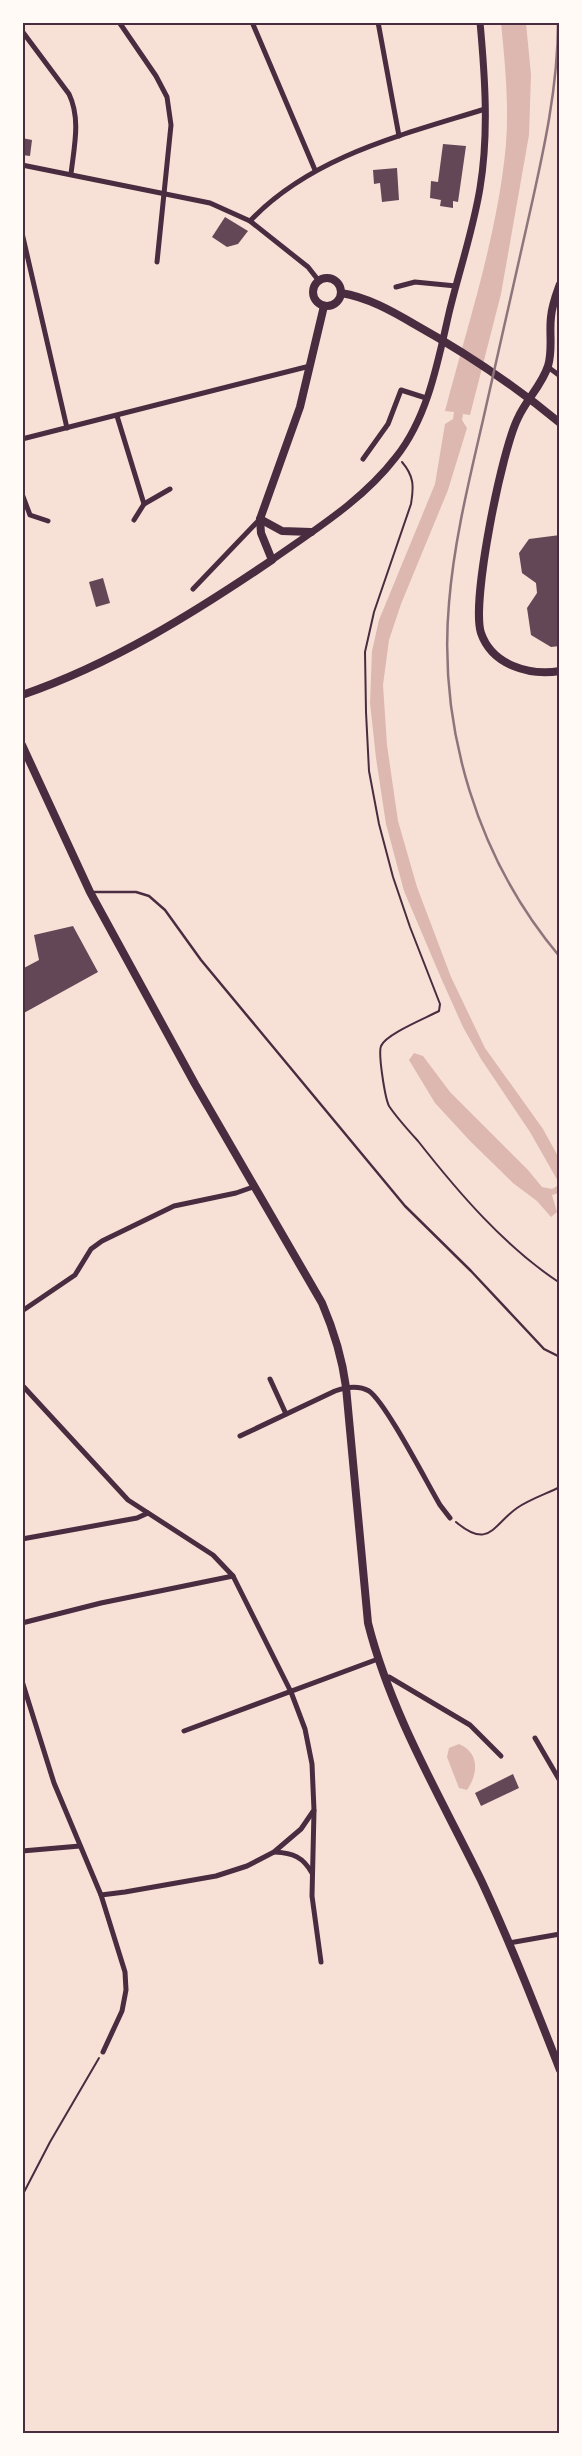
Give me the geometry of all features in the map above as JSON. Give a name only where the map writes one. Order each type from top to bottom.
[{"type":"main road","points":[[327,278],[336,281],[341,293],[335,303],[324,306],[319,304],[313,295],[313,290],[319,281],[327,278]]},
{"type":"main road","points":[[560,284],[551,318],[548,367],[517,418],[506,452],[480,587],[478,614],[481,633],[493,653],[527,672],[560,671]]},
{"type":"main road","points":[[341,293],[354,295],[396,314],[481,364],[517,388],[560,423]]},
{"type":"main road","points":[[22,695],[75,676],[139,642],[272,560],[261,533],[260,519],[300,407],[324,306]]},
{"type":"main road","points":[[260,519],[282,532],[311,532]]},
{"type":"main road","points":[[22,745],[90,892],[253,1187],[322,1302],[336,1334],[343,1361],[346,1387],[368,1623],[378,1659],[384,1678],[509,1943],[560,2070]]},
{"type":"street","points":[[129,22],[121,25],[156,76],[167,98],[171,125],[157,262]]},
{"type":"street","points":[[252,22],[315,170]]},
{"type":"street","points":[[378,22],[400,136]]},
{"type":"street","points":[[272,560],[341,512],[370,487],[397,456],[414,426],[434,378],[474,220],[480,187],[485,109],[480,22]]},
{"type":"street","points":[[22,31],[69,94],[74,105],[76,120],[72,174]]},
{"type":"street","points":[[250,220],[287,187],[315,170],[353,152],[485,109]]},
{"type":"street","points":[[22,165],[164,192],[210,203],[250,220],[308,267],[319,281]]},
{"type":"street","points":[[22,233],[67,428]]},
{"type":"street","points":[[396,287],[415,282],[456,286]]},
{"type":"street","points":[[22,439],[310,366]]},
{"type":"street","points":[[548,367],[560,376]]},
{"type":"street","points":[[363,459],[388,424],[401,390],[426,398]]},
{"type":"street","points":[[117,416],[144,504]]},
{"type":"street","points":[[134,520],[144,504],[170,489]]},
{"type":"street","points":[[22,494],[30,515],[48,521]]},
{"type":"street","points":[[194,589],[260,519]]},
{"type":"street","points":[[22,1311],[75,1275],[91,1249],[102,1241],[156,1213],[174,1206],[236,1193],[253,1187]]},
{"type":"street","points":[[270,1379],[286,1414]]},
{"type":"street","points":[[22,1385],[128,1500],[212,1554],[233,1576],[291,1692],[305,1729],[312,1764],[314,1810],[313,1910],[320,1962]]},
{"type":"street","points":[[240,1436],[346,1387],[360,1388],[378,1399],[440,1506],[450,1518]]},
{"type":"street","points":[[22,1539],[137,1518],[148,1513]]},
{"type":"street","points":[[22,1623],[149,1592],[233,1576]]},
{"type":"street","points":[[184,1731],[378,1659]]},
{"type":"street","points":[[384,1678],[389,1676],[470,1725],[500,1756]]},
{"type":"street","points":[[22,1681],[54,1783],[101,1894],[125,1972],[126,1990],[122,2011],[103,2052]]},
{"type":"street","points":[[536,1738],[560,1781]]},
{"type":"street","points":[[101,1894],[125,1892],[216,1876],[248,1866],[274,1852],[301,1829],[314,1810]]},
{"type":"street","points":[[22,1851],[80,1846]]},
{"type":"street","points":[[274,1852],[290,1853],[302,1858],[312,1873]]},
{"type":"street","points":[[509,1943],[560,1934]]},
{"type":"lane","points":[[90,892],[136,892],[150,896],[165,910],[231,997],[405,1206],[471,1271],[544,1349],[560,1357]]},
{"type":"path","points":[[397,456],[411,473],[414,486],[406,523],[374,612],[364,652],[369,771],[379,824],[393,877],[440,1004],[439,1011],[387,1038],[381,1046],[380,1057],[388,1104],[441,1171],[501,1234],[560,1283]]},
{"type":"path","points":[[450,1518],[463,1528],[479,1534],[490,1534],[517,1508],[560,1487]]},
{"type":"path","points":[[22,2196],[55,2134],[103,2052]]},
{"type":"shaded area","points":[[501,23],[526,23],[531,75],[529,135],[501,294],[470,415],[463,414],[462,420],[467,428],[448,490],[401,604],[389,640],[383,685],[387,745],[398,821],[417,887],[451,977],[485,1048],[543,1129],[559,1158],[559,1183],[530,1132],[481,1059],[463,1027],[404,891],[386,824],[370,703],[372,651],[379,620],[435,484],[445,424],[453,419],[454,412],[445,411],[481,278],[496,211],[502,178],[507,129],[506,83]]},
{"type":"shaded area","points":[[414,1053],[423,1056],[450,1092],[528,1170],[542,1187],[552,1189],[559,1185],[559,1193],[552,1195],[557,1212],[551,1217],[537,1201],[513,1183],[471,1142],[435,1103],[409,1060]]},
{"type":"shaded area","points":[[459,1744],[466,1748],[474,1758],[475,1771],[467,1790],[459,1788],[447,1757],[449,1748]]},
{"type":"building","points":[[22,138],[32,140],[30,156],[22,155]]},
{"type":"building","points":[[443,144],[466,146],[458,202],[453,201],[453,208],[440,206],[441,200],[430,198],[431,181],[438,182]]},
{"type":"building","points":[[397,168],[399,200],[382,202],[380,183],[374,184],[373,170]]},
{"type":"building","points":[[225,217],[248,231],[238,244],[227,247],[212,237]]},
{"type":"building","points":[[560,535],[560,646],[551,647],[531,635],[527,608],[537,593],[536,583],[522,573],[519,553],[529,539]]},
{"type":"building","points":[[103,578],[110,603],[96,607],[89,582]]},
{"type":"building","points":[[73,926],[98,972],[22,1014],[22,969],[39,960],[34,935]]},
{"type":"building","points":[[513,1774],[519,1788],[481,1806],[475,1793]]},
{"type":"railway","points":[[558,22],[552,99],[543,150],[458,534],[451,580],[447,650],[450,698],[458,745],[470,791],[486,836],[507,878],[531,919],[560,957]]}]
